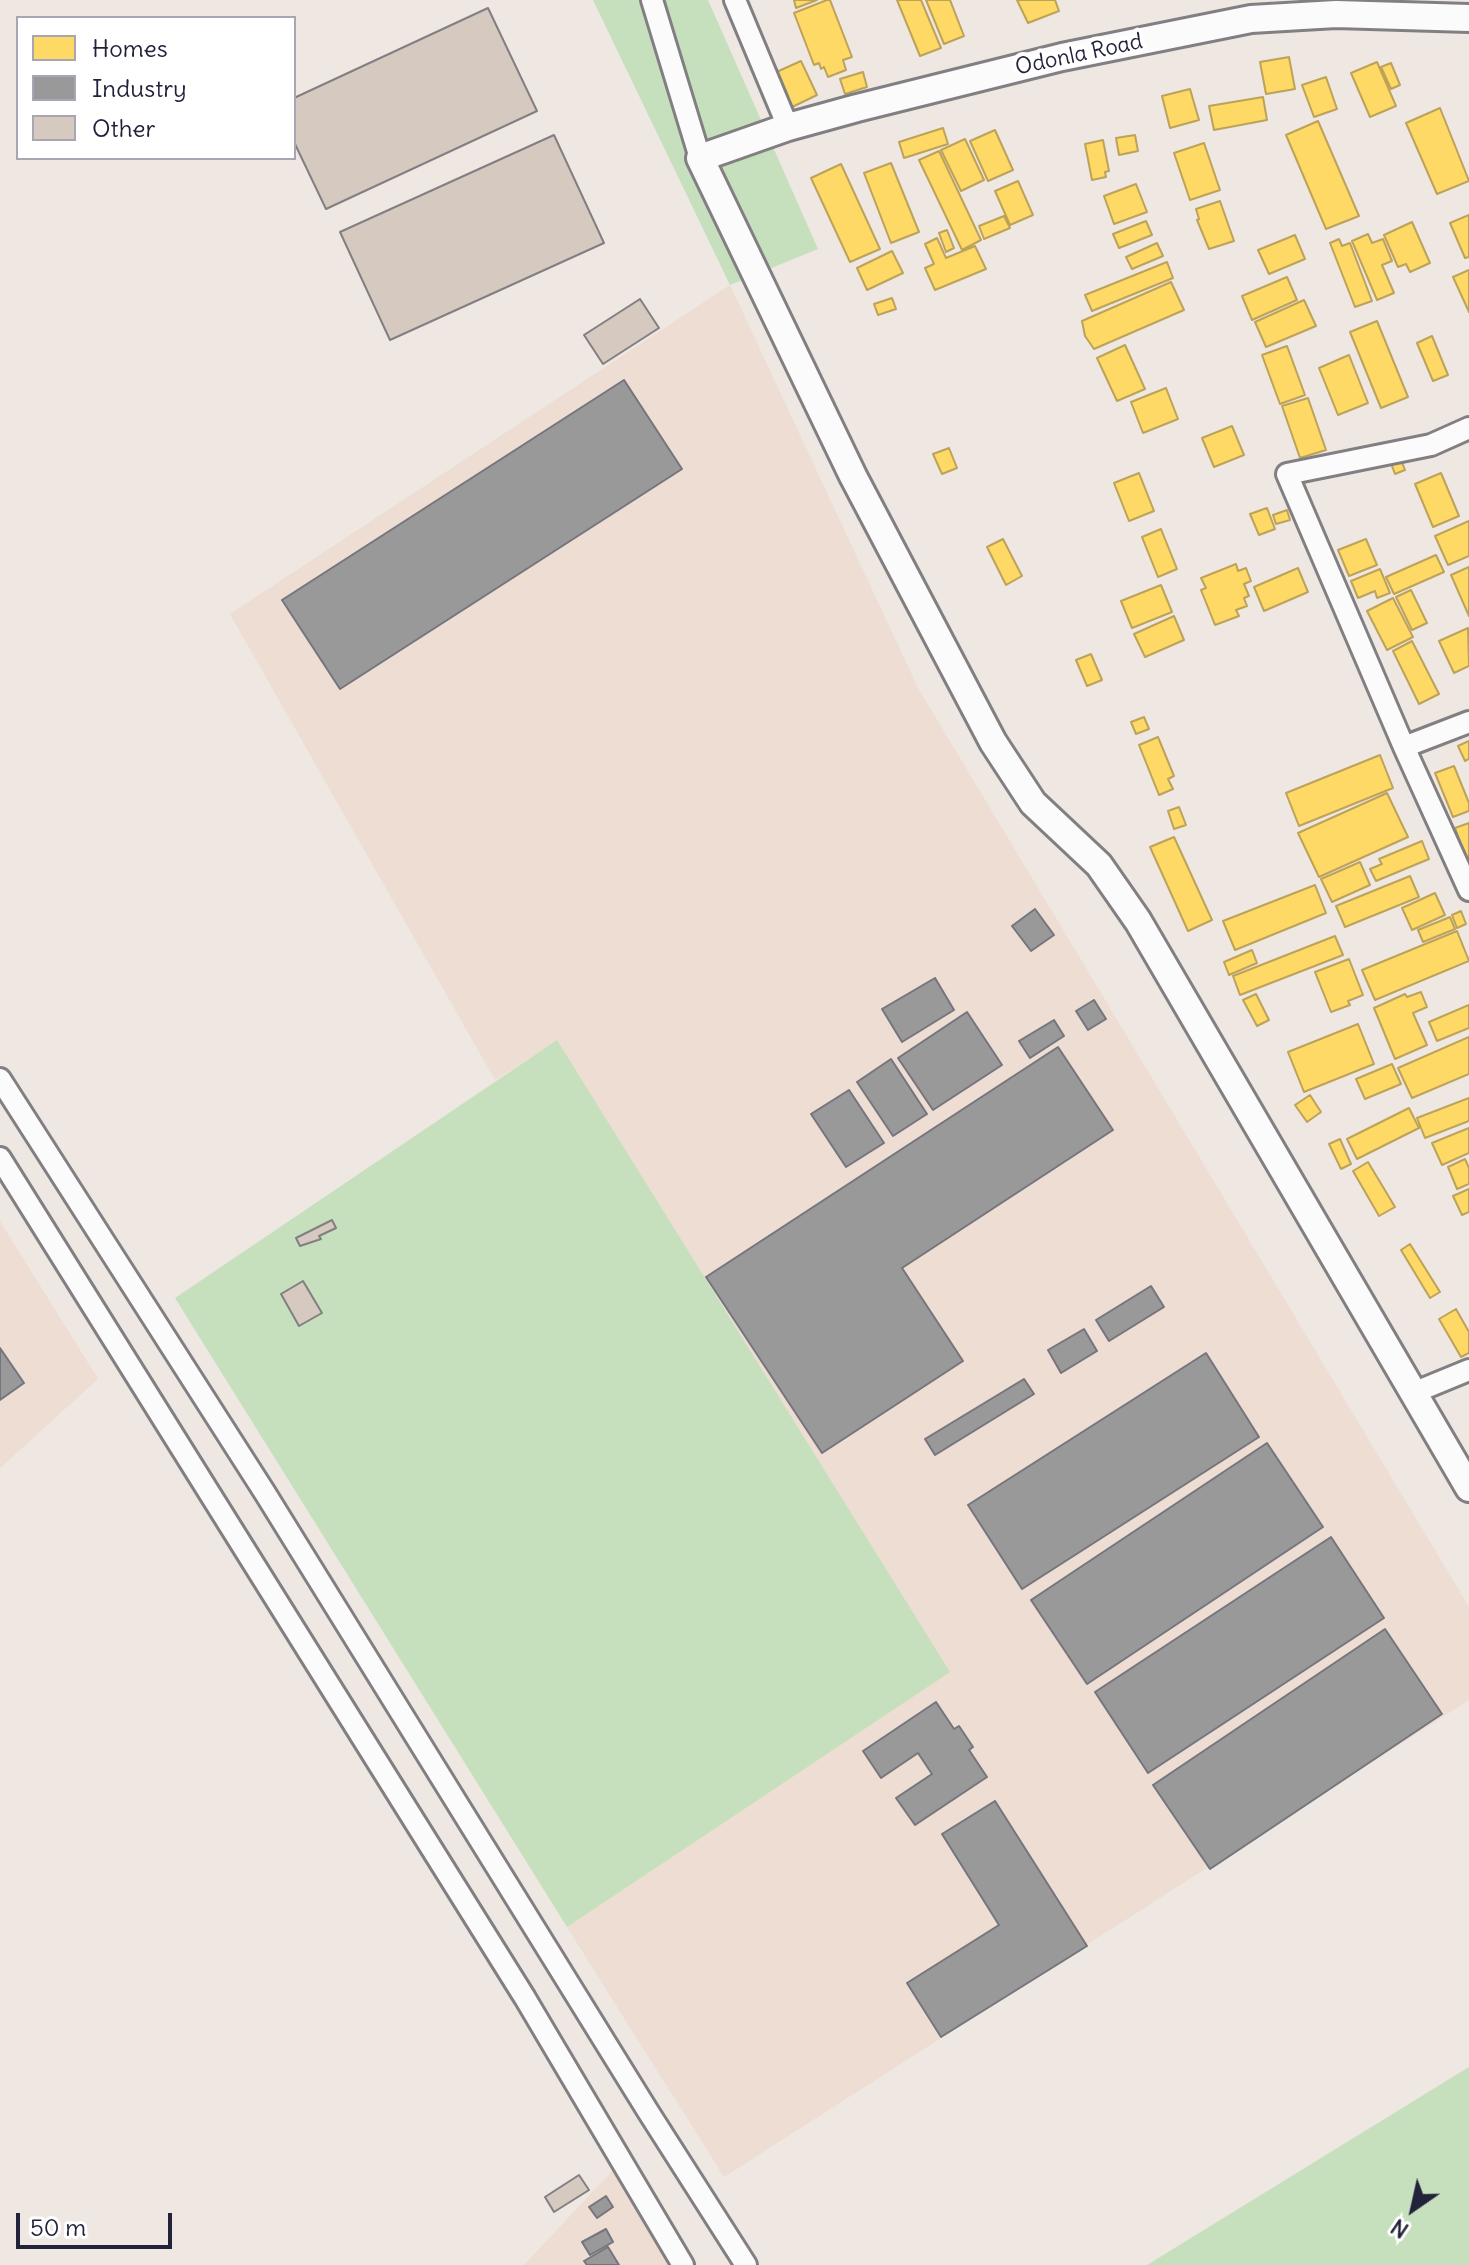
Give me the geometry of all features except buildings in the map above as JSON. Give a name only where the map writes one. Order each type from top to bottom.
[{"type":"street","points":[[652,0],[700,158],[853,476],[993,742],[1033,803],[1099,865],[1115,885],[1260,1125],[1469,1488]]},
{"type":"street","points":[[737,0],[788,127]]},
{"type":"street","name":"Odonla Road","points":[[700,158],[788,127],[1062,57],[1251,19],[1336,14],[1469,18]]},
{"type":"street","points":[[1469,428],[1431,445],[1287,474],[1469,890]]},
{"type":"street","points":[[1404,747],[1469,722]]},
{"type":"street","points":[[0,1079],[265,1493],[746,2265]]},
{"type":"street","points":[[0,1158],[525,1998],[683,2265]]},
{"type":"street","points":[[1413,1393],[1469,1370]]},
{"type":"shaded area","points":[[730,285],[918,688],[1469,1607],[1469,1700],[724,2177],[567,1927],[949,1671],[557,1041],[495,1080],[230,614]]},
{"type":"shaded area","points":[[0,1221],[98,1379],[0,1468]]},
{"type":"shaded area","points":[[615,2168],[683,2265],[524,2265]]},
{"type":"green space","points":[[593,0],[708,0],[818,249],[730,285]]},
{"type":"green space","points":[[557,1040],[950,1672],[567,1927],[175,1298]]},
{"type":"green space","points":[[1469,2067],[1469,2265],[1147,2265]]}]
